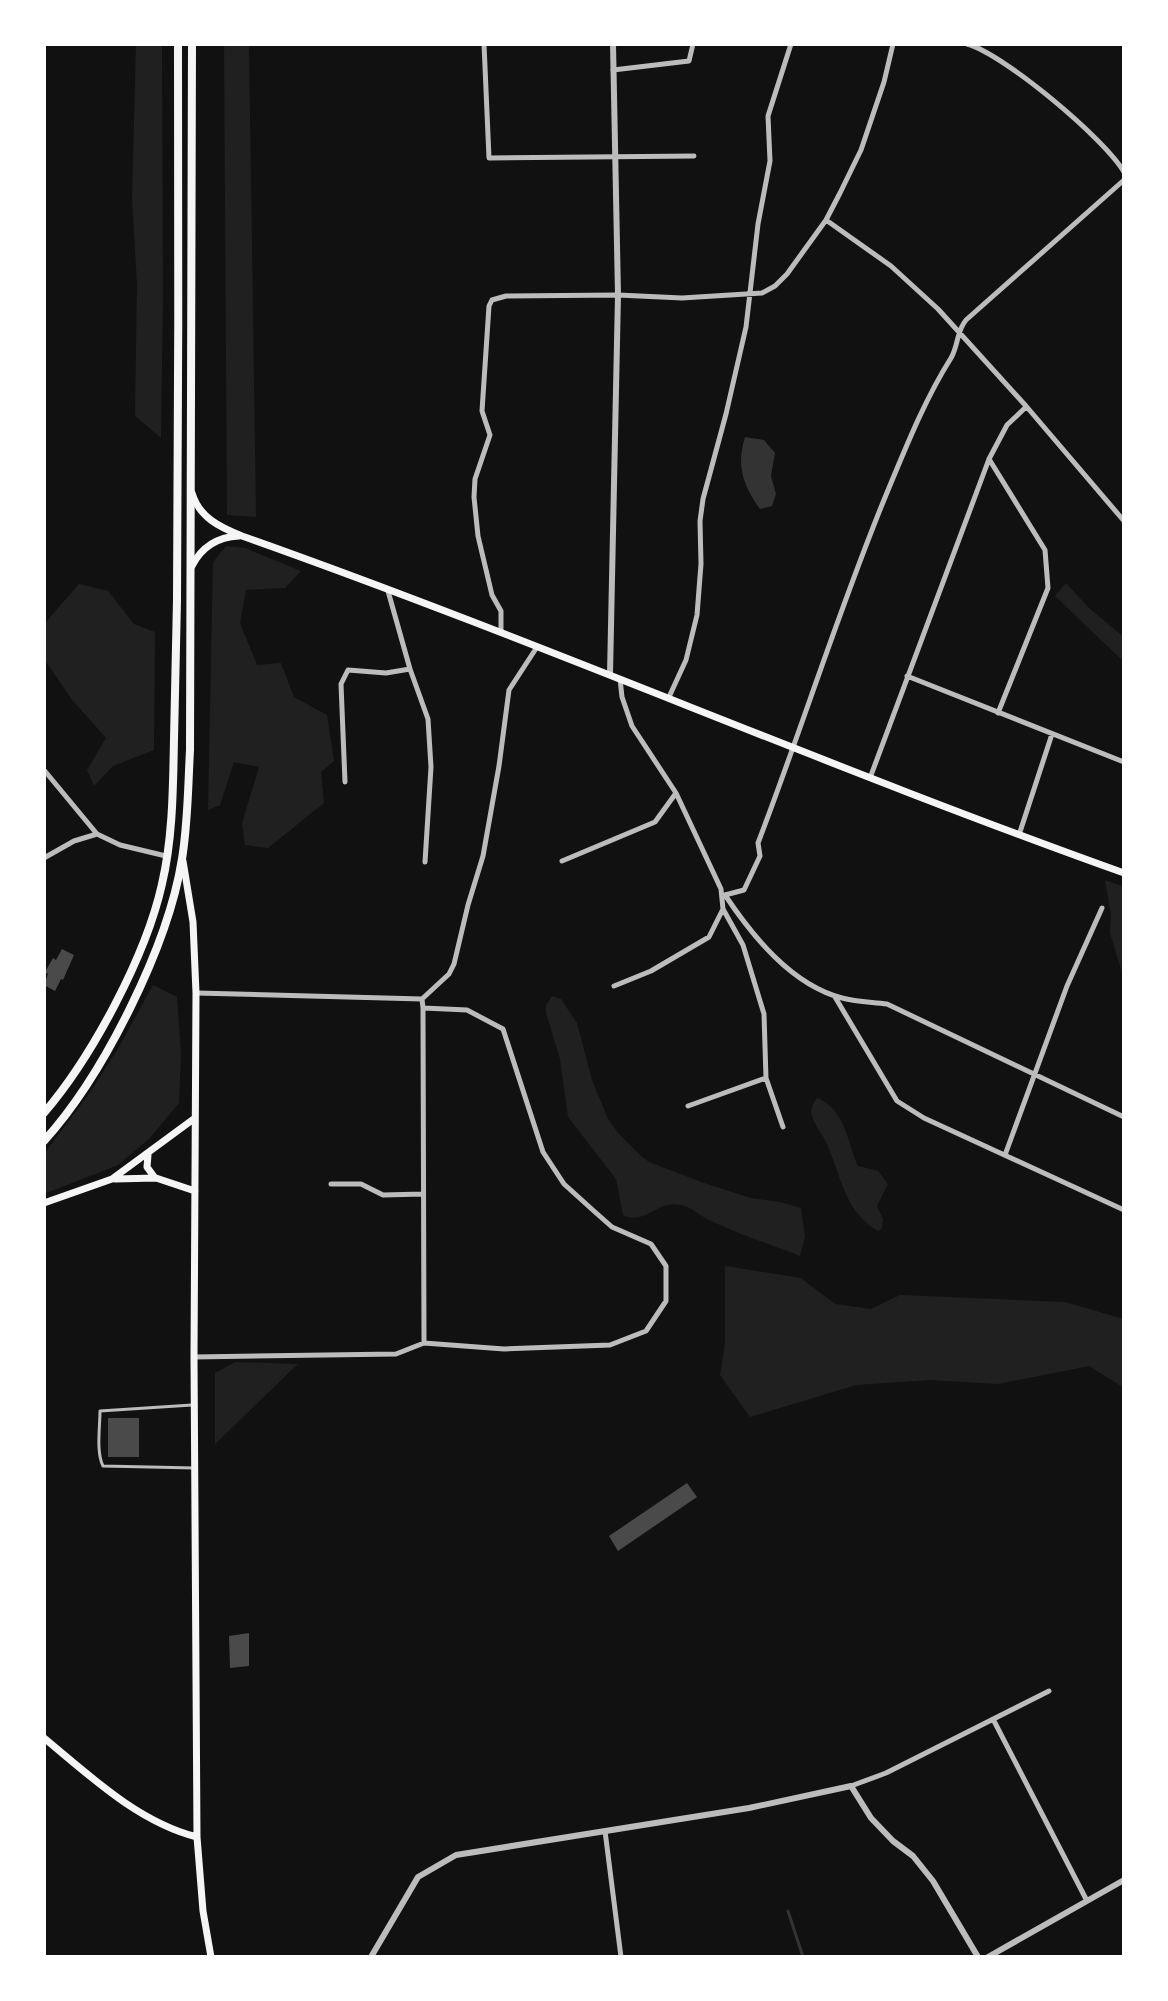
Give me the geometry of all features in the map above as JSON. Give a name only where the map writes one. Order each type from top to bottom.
[{"type":"highway","points":[[44,1113],[70,1080],[140,952],[153,918],[167,856],[173,781],[176,615],[178,44]]},
{"type":"highway","points":[[44,1141],[79,1098],[135,996],[162,935],[182,860],[190,750],[192,44]]},
{"type":"main road","points":[[191,488],[201,512],[222,528],[610,674],[870,779],[1124,873]]},
{"type":"main road","points":[[190,570],[208,545],[219,539],[242,536]]},
{"type":"main road","points":[[182,860],[193,922],[196,993],[194,1405],[197,1837],[203,1911],[211,1957]]},
{"type":"main road","points":[[44,1203],[112,1179],[195,1118]]},
{"type":"main road","points":[[148,1155],[147,1167],[156,1178]]},
{"type":"main road","points":[[112,1179],[156,1178],[195,1191]]},
{"type":"main road","points":[[44,1738],[137,1811],[165,1828],[197,1837]]},
{"type":"street","points":[[484,44],[489,158],[694,156]]},
{"type":"street","points":[[610,674],[618,295],[613,44]]},
{"type":"street","points":[[613,70],[689,61],[693,44]]},
{"type":"street","points":[[669,697],[686,660],[697,615],[703,499],[746,327],[758,224],[770,161],[768,116],[791,44]]},
{"type":"street","points":[[501,633],[501,611],[492,595],[478,536],[474,497],[475,479],[490,435],[482,411],[489,306],[492,300],[506,296],[682,298],[762,293],[775,286],[826,220],[861,150],[893,44]]},
{"type":"street","points":[[971,45],[1020,75],[1085,126],[1117,160],[1124,172]]},
{"type":"street","points":[[723,892],[744,890],[760,856],[758,843],[795,748],[857,565],[927,396],[957,347],[957,330],[1124,180]]},
{"type":"street","points":[[826,220],[891,266],[957,330],[1124,521]]},
{"type":"street","points":[[870,779],[989,459],[1007,425],[1026,406]]},
{"type":"street","points":[[989,459],[1045,550],[1048,588],[998,713]]},
{"type":"street","points":[[388,591],[428,719],[431,767],[425,862]]},
{"type":"street","points":[[196,993],[422,999],[449,974],[483,856],[509,690],[537,647]]},
{"type":"street","points":[[345,782],[341,684],[348,670],[386,673],[410,669]]},
{"type":"street","points":[[907,676],[1124,762]]},
{"type":"street","points":[[620,678],[622,697],[632,726],[676,793],[723,892],[744,923],[802,980],[835,996],[887,1004],[1124,1117]]},
{"type":"street","points":[[1019,835],[1052,734]]},
{"type":"street","points":[[44,770],[97,834],[120,845],[167,856]]},
{"type":"street","points":[[562,861],[655,822],[676,793]]},
{"type":"street","points":[[44,858],[74,841],[97,834]]},
{"type":"street","points":[[614,986],[651,971],[709,937],[723,909],[723,892]]},
{"type":"street","points":[[1005,1155],[1067,986],[1102,908]]},
{"type":"street","points":[[723,909],[743,945],[764,1014],[766,1078],[783,1127]]},
{"type":"street","points":[[835,996],[897,1101],[924,1118],[1124,1210]]},
{"type":"street","points":[[422,999],[424,1343]]},
{"type":"street","points":[[194,1357],[396,1354],[424,1343],[504,1349],[610,1345],[646,1331],[666,1301],[666,1266],[651,1244],[612,1227],[564,1184],[543,1152],[503,1029],[467,1010],[423,1008]]},
{"type":"street","points":[[688,1106],[766,1078]]},
{"type":"street","points":[[331,1184],[361,1184],[383,1195],[423,1194]]},
{"type":"street","points":[[371,1957],[418,1877],[456,1855],[749,1808],[851,1786],[886,1773],[1049,1691]]},
{"type":"street","points":[[993,1719],[1086,1899]]},
{"type":"street","points":[[851,1786],[871,1818],[913,1856],[933,1881],[978,1957]]},
{"type":"street","points":[[605,1829],[621,1957]]},
{"type":"street","points":[[988,1957],[1124,1880]]},
{"type":"lane","points":[[194,1405],[100,1411],[100,1462],[103,1466],[195,1468]]},
{"type":"shaded area","points":[[136,44],[162,44],[161,438],[135,416],[137,284],[132,198]]},
{"type":"shaded area","points":[[224,44],[249,44],[256,517],[227,515]]},
{"type":"shaded area","points":[[745,437],[764,440],[775,453],[771,476],[776,494],[772,506],[760,509],[745,483],[741,457]]},
{"type":"shaded area","points":[[226,546],[245,548],[301,571],[285,588],[246,590],[240,623],[257,665],[281,663],[294,697],[327,715],[334,761],[321,772],[324,803],[268,848],[245,845],[242,823],[259,767],[234,762],[220,805],[208,810],[213,562]]},
{"type":"shaded area","points":[[1066,583],[1090,609],[1124,637],[1124,662],[1055,596]]},
{"type":"shaded area","points":[[79,584],[108,591],[134,624],[155,632],[154,750],[113,766],[94,786],[87,770],[106,738],[73,701],[44,659],[44,624]]},
{"type":"shaded area","points":[[1105,880],[1124,887],[1124,979],[1110,933],[1111,915]]},
{"type":"shaded area","points":[[153,985],[177,997],[181,1053],[179,1103],[150,1138],[118,1165],[44,1194],[44,1154],[119,1047]]},
{"type":"shaded area","points":[[552,996],[561,999],[577,1023],[592,1080],[608,1119],[619,1134],[649,1162],[751,1198],[801,1208],[805,1237],[800,1256],[730,1229],[684,1206],[672,1204],[638,1217],[623,1215],[616,1179],[568,1117],[560,1059],[546,1013],[546,1005]]},
{"type":"shaded area","points":[[817,1098],[827,1103],[840,1118],[858,1166],[878,1171],[888,1184],[877,1206],[883,1219],[882,1228],[878,1231],[858,1214],[845,1191],[812,1115]]},
{"type":"shaded area","points":[[725,1266],[801,1278],[835,1304],[871,1309],[900,1295],[1065,1302],[1124,1319],[1124,1388],[1089,1366],[998,1384],[931,1380],[856,1385],[750,1417],[720,1375],[725,1343]]},
{"type":"shaded area","points":[[235,1362],[298,1364],[215,1444],[215,1373]]},
{"type":"building","points":[[62,949],[74,955],[55,991],[44,985],[48,974],[45,972]]},
{"type":"building","points":[[108,1418],[139,1418],[139,1457],[108,1457]]},
{"type":"building","points":[[687,1483],[697,1497],[618,1551],[609,1536]]},
{"type":"building","points":[[249,1633],[249,1666],[230,1668],[229,1636]]},
{"type":"waterway","points":[[788,1911],[803,1957]]}]
